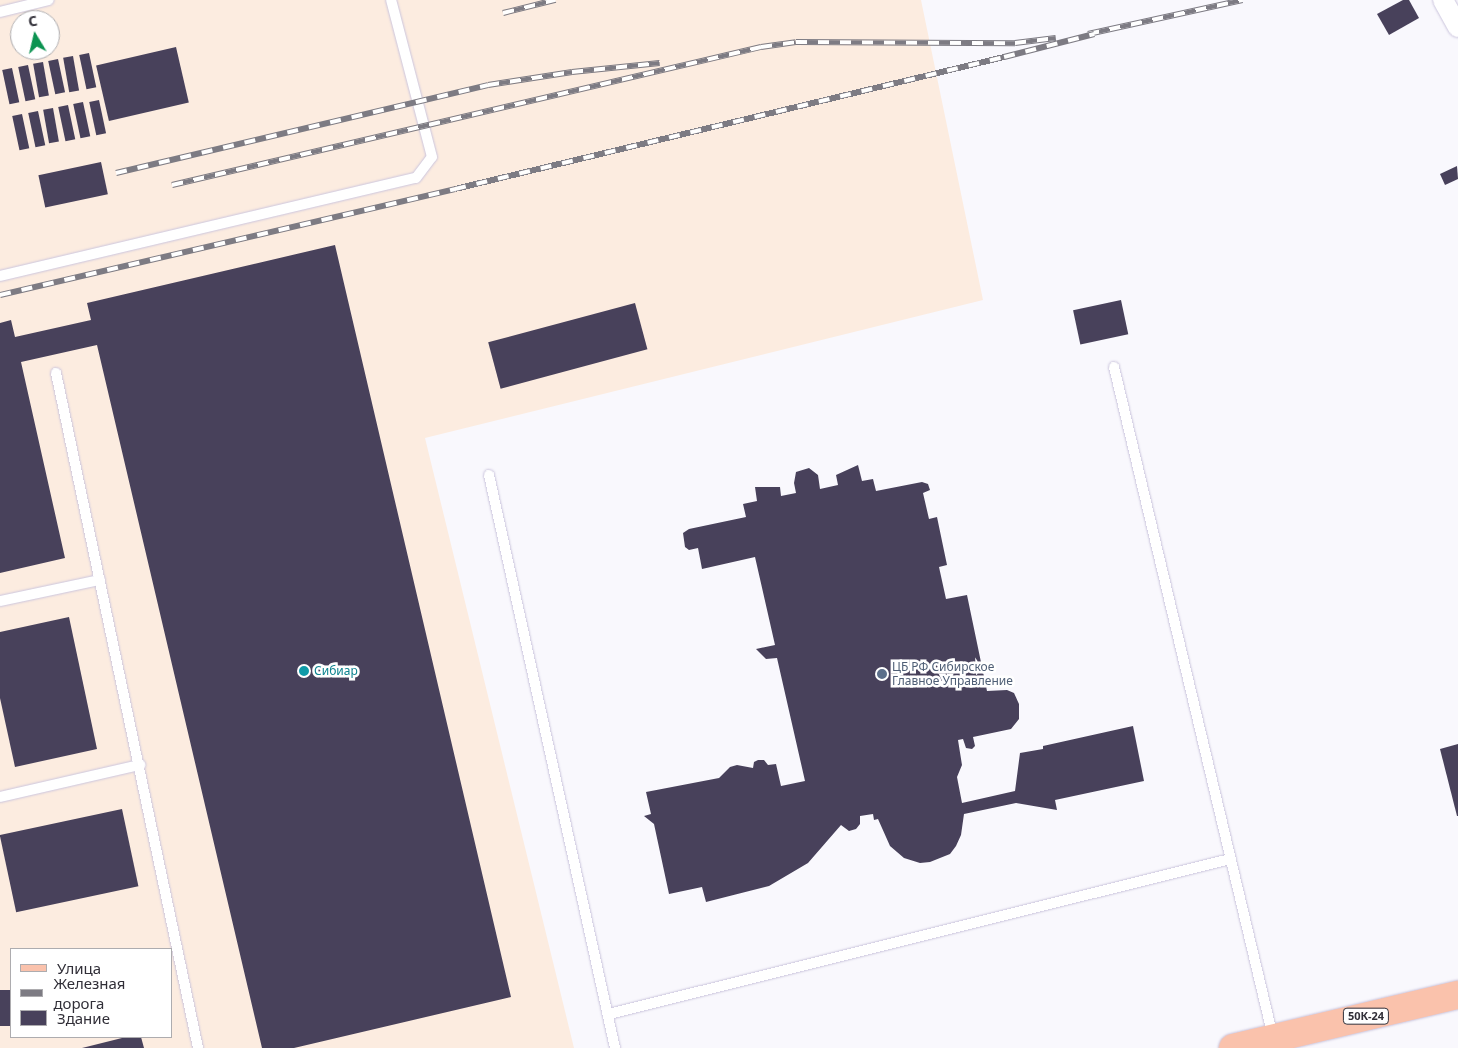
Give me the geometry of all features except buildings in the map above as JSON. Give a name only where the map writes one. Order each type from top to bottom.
[{"type":"main road","name":"50К-24","points":[[1233,1048],[1458,995]]},
{"type":"street","points":[[1443,0],[1458,27]]},
{"type":"lane","points":[[0,12],[49,0]]},
{"type":"lane","points":[[0,276],[416,178],[432,156],[391,0]]},
{"type":"lane","points":[[1114,367],[1274,1038]]},
{"type":"lane","points":[[56,373],[140,765],[198,1048]]},
{"type":"lane","points":[[489,475],[615,1048]]},
{"type":"lane","points":[[0,602],[100,580]]},
{"type":"lane","points":[[0,797],[140,765]]},
{"type":"lane","points":[[609,1014],[1230,859]]},
{"type":"shaded area","points":[[0,0],[921,0],[983,300],[425,438],[574,1048],[0,1048]]},
{"type":"railway","points":[[503,13],[555,0]]},
{"type":"railway","points":[[1088,34],[1242,0]]},
{"type":"railway","points":[[0,295],[455,189],[1094,34]]},
{"type":"railway","points":[[172,185],[761,47],[796,42],[1015,43],[1056,38]]},
{"type":"railway","points":[[116,173],[488,85],[572,72],[660,63]]},
{"type":"place","name":"Сибиар","points":[[304,671]]},
{"type":"place","name":"ЦБ РФ Сибирское Главное Управление","points":[[882,674]]}]
